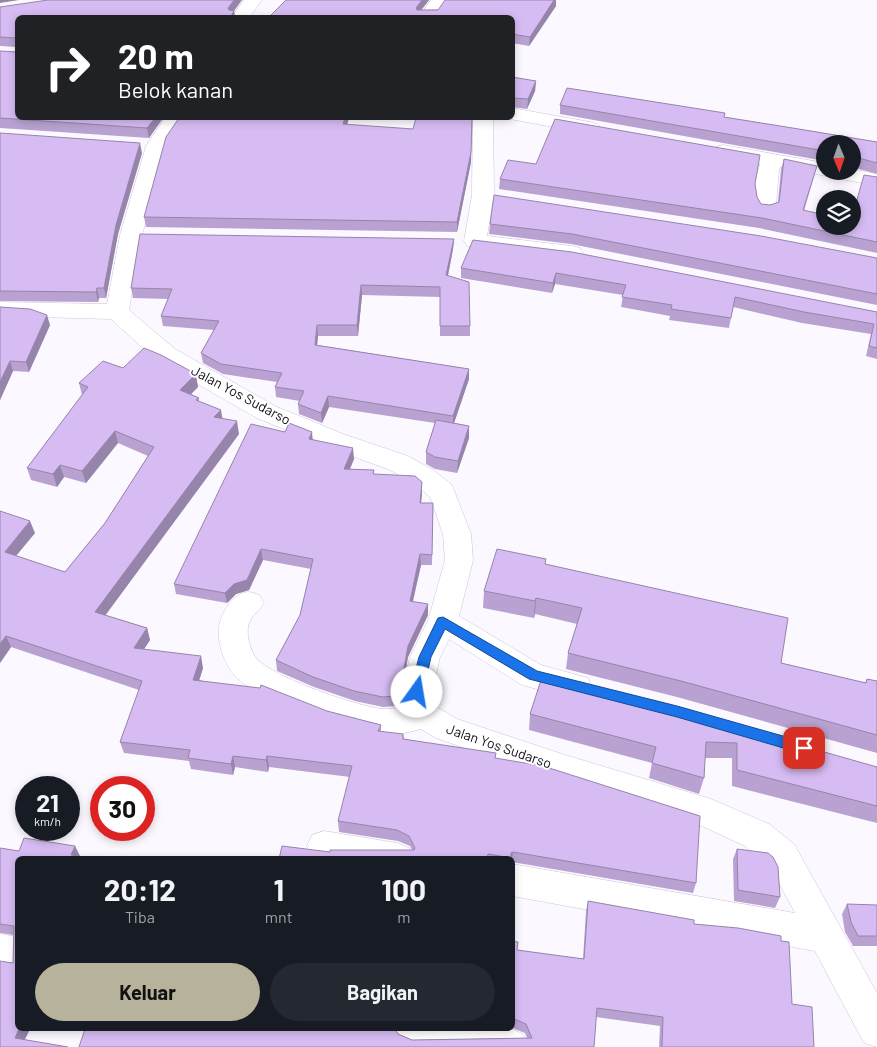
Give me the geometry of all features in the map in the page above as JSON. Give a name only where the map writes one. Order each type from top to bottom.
[{"type":"street","points":[[242,15],[253,0]]},
{"type":"street","points":[[429,15],[440,0]]},
{"type":"street","points":[[515,115],[608,131]]},
{"type":"street","points":[[0,309],[117,312],[141,235],[146,145],[172,120]]},
{"type":"street","points":[[483,120],[493,196],[465,240],[528,246],[591,257]]},
{"type":"street","points":[[704,147],[816,167]]},
{"type":"street","points":[[767,207],[764,195],[766,179],[772,159]]},
{"type":"street","points":[[861,177],[877,180]]},
{"type":"street","name":"Jalan Yos Sudarso","points":[[117,312],[166,355],[266,412],[334,440],[399,462],[424,477],[442,492],[457,534],[459,560],[443,622],[425,657],[417,692],[424,715],[447,729],[562,768],[711,814],[757,835],[782,855],[877,1030]]},
{"type":"street","points":[[249,603],[238,615],[234,626],[234,638],[238,654],[247,669],[272,684],[328,707],[382,722],[424,715]]},
{"type":"street","points":[[443,622],[533,676],[600,692]]},
{"type":"street","points":[[324,846],[380,856]]},
{"type":"street","points":[[515,881],[827,936]]},
{"type":"street","points":[[0,951],[15,954]]},
{"type":"street","points":[[424,1031],[510,1047]]},
{"type":"building","points":[[48,0],[234,0],[228,8],[234,11],[232,15],[15,15],[15,38],[0,37],[0,7]]},
{"type":"building","points":[[286,0],[422,0],[416,8],[417,10],[438,10],[445,0],[554,0],[530,37],[515,34],[515,15],[271,15]]},
{"type":"building","points":[[0,51],[15,52],[15,119],[0,118]]},
{"type":"building","points":[[515,78],[536,81],[528,99],[515,98]]},
{"type":"building","points":[[567,88],[725,113],[724,117],[834,135],[816,135],[816,149],[560,105]]},
{"type":"building","points":[[555,119],[760,155],[755,184],[757,197],[761,204],[770,205],[779,202],[784,159],[816,166],[803,210],[816,213],[816,229],[762,218],[500,179],[508,160],[536,164]]},
{"type":"building","points":[[29,120],[153,120],[147,128]]},
{"type":"building","points":[[178,120],[344,120],[343,124],[413,129],[415,120],[472,120],[471,152],[457,222],[144,217],[166,137]]},
{"type":"building","points":[[0,133],[140,143],[116,225],[104,288],[97,288],[96,292],[0,291]]},
{"type":"building","points":[[861,139],[877,142],[877,163],[861,159]]},
{"type":"building","points":[[864,175],[877,177],[877,242],[843,235],[861,235],[860,190]]},
{"type":"building","points":[[494,195],[761,236],[877,258],[877,294],[572,234],[490,224]]},
{"type":"building","points":[[140,234],[454,239],[446,275],[469,282],[470,326],[440,326],[440,287],[361,285],[357,325],[317,325],[315,345],[469,369],[453,416],[328,396],[321,413],[298,404],[304,391],[275,387],[282,373],[221,364],[201,353],[219,321],[161,316],[172,289],[131,288]]},
{"type":"building","points":[[473,240],[572,252],[877,312],[877,348],[869,346],[874,324],[804,312],[735,297],[731,318],[671,309],[672,305],[622,297],[626,285],[556,273],[553,283],[461,268]]},
{"type":"building","points":[[0,307],[30,309],[47,315],[26,362],[10,361],[0,382]]},
{"type":"building","points":[[144,348],[161,355],[196,374],[180,390],[199,398],[196,400],[221,410],[214,417],[237,421],[95,612],[147,628],[134,648],[201,656],[193,680],[260,688],[261,685],[327,711],[381,725],[378,731],[403,734],[403,739],[496,753],[495,758],[543,766],[700,816],[696,883],[513,852],[511,856],[488,854],[488,856],[280,856],[282,846],[330,852],[330,850],[414,850],[415,848],[409,836],[397,830],[338,821],[352,766],[267,756],[266,760],[233,756],[231,764],[188,758],[190,750],[120,742],[142,681],[6,636],[0,644],[0,511],[30,521],[5,552],[65,572],[105,523],[154,447],[115,431],[82,471],[60,465],[53,474],[27,468],[88,387],[79,383],[103,361],[123,368]]},
{"type":"building","points":[[436,420],[469,426],[458,461],[435,457],[426,452]]},
{"type":"building","points":[[289,423],[312,432],[309,439],[353,448],[344,469],[374,470],[373,474],[415,476],[422,482],[420,503],[433,503],[432,555],[420,554],[410,601],[428,604],[408,646],[401,685],[395,696],[383,697],[354,691],[313,677],[276,660],[300,615],[313,559],[261,549],[247,580],[234,584],[225,593],[174,584],[251,424],[285,432]]},
{"type":"building","points":[[497,549],[546,559],[545,564],[788,618],[781,663],[866,683],[867,679],[877,681],[877,735],[681,681],[568,653],[582,608],[536,598],[535,601],[484,591]]},
{"type":"building","points":[[542,677],[680,711],[877,767],[877,806],[737,770],[737,743],[706,742],[704,778],[652,763],[656,747],[530,714]]},
{"type":"building","points":[[23,841],[43,841],[75,846],[71,855],[78,856],[15,856],[15,1031],[18,1031],[15,1038],[68,1047],[0,1047],[0,961],[13,963],[14,926],[0,924],[0,848],[19,851]]},
{"type":"building","points":[[737,849],[768,853],[773,857],[778,867],[780,897],[738,890]]},
{"type":"building","points":[[588,901],[694,920],[694,924],[738,928],[781,936],[781,941],[789,942],[792,1004],[812,1007],[814,1047],[662,1047],[663,1017],[597,1008],[594,1047],[79,1047],[84,1031],[396,1031],[398,1034],[412,1040],[532,1038],[526,1024],[515,1019],[515,942],[518,942],[517,950],[584,959]]},
{"type":"building","points":[[847,904],[877,905],[877,936],[858,936],[851,922]]},
{"type":"route","points":[[417,692],[425,657],[443,622],[533,676],[677,712],[804,748]]}]
